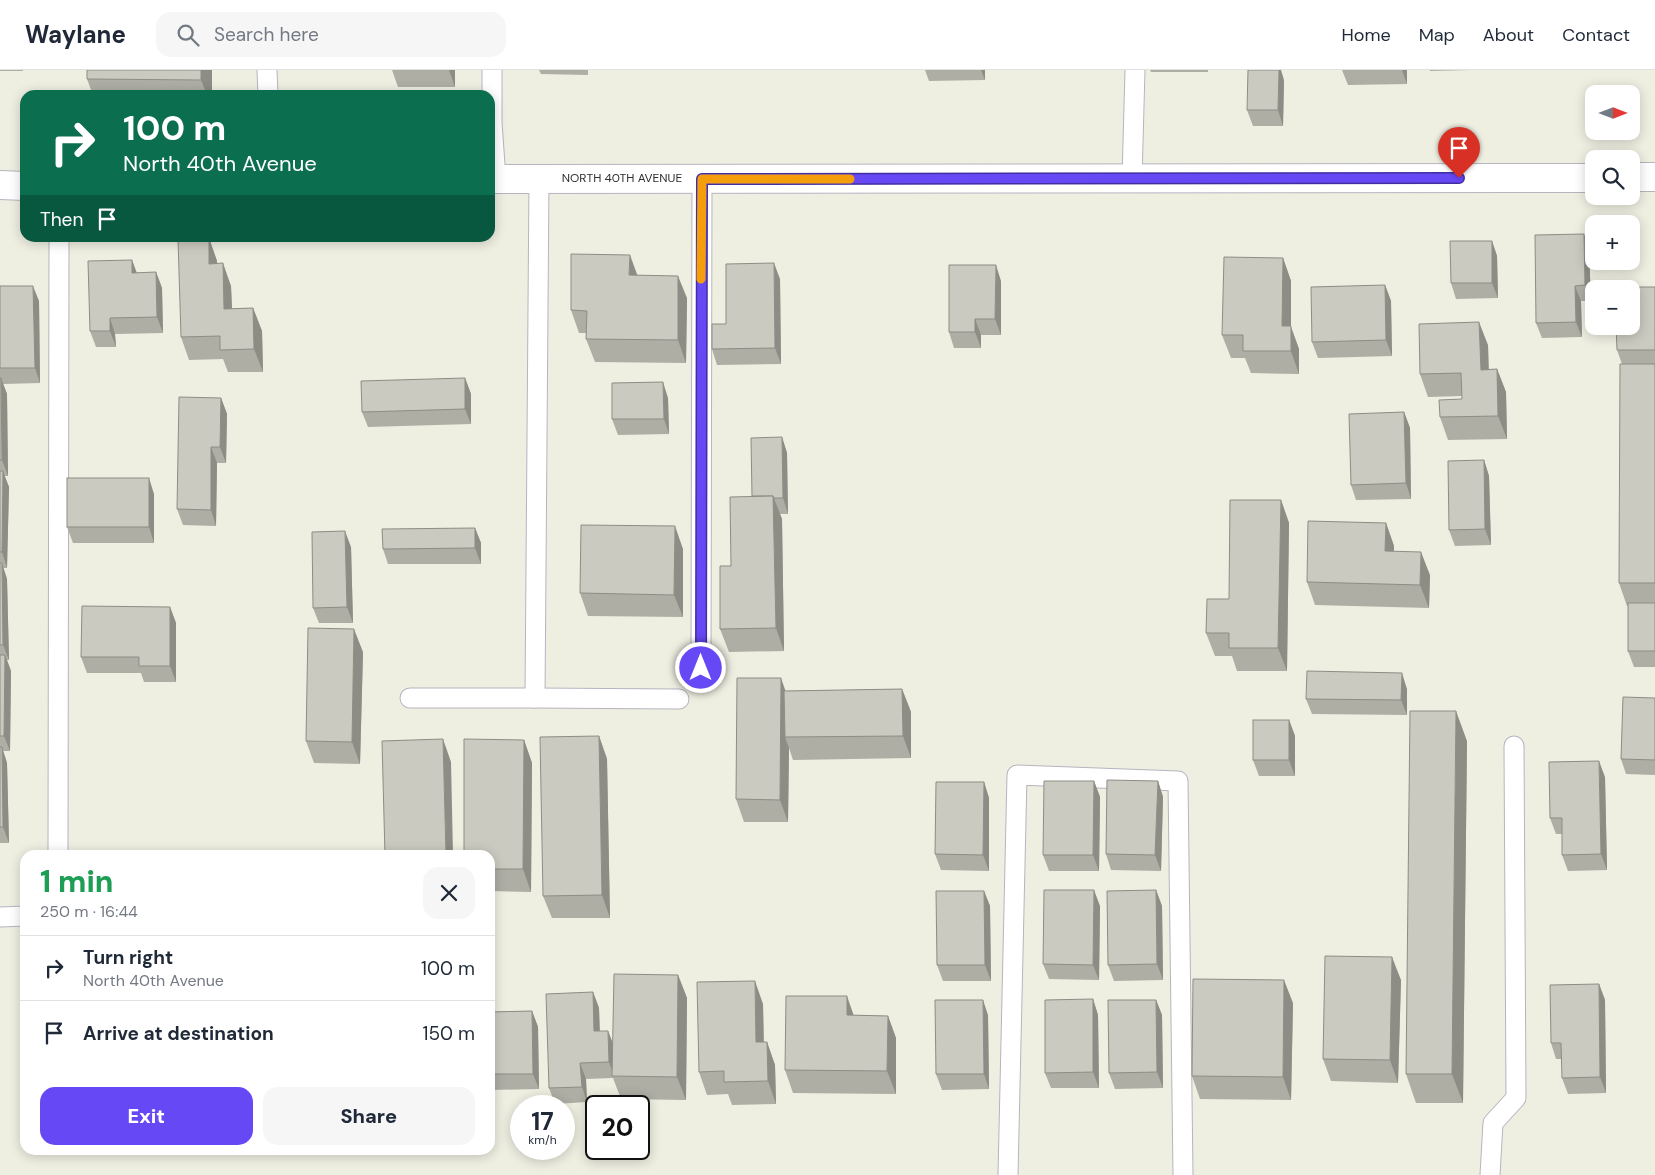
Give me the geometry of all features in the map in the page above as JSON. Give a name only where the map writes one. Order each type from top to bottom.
[{"type":"street","points":[[1640,178],[1655,177]]},
{"type":"street","name":"NORTH 40TH AVENUE","points":[[495,179],[1585,178]]},
{"type":"street","points":[[0,185],[20,186]]},
{"type":"lane","points":[[267,70],[268,90]]},
{"type":"lane","points":[[492,70],[492,90]]},
{"type":"lane","points":[[1132,179],[1135,70]]},
{"type":"lane","points":[[535,698],[539,178]]},
{"type":"lane","points":[[701,668],[702,179]]},
{"type":"lane","points":[[58,242],[58,850]]},
{"type":"lane","points":[[410,698],[679,699]]},
{"type":"lane","points":[[1490,1175],[1493,1123],[1516,1098],[1514,746]]},
{"type":"lane","points":[[1008,1175],[1017,775],[1178,781],[1183,1175]]},
{"type":"lane","points":[[0,917],[20,916]]},
{"type":"building","points":[[87,70],[201,70],[201,80],[87,79]]},
{"type":"building","points":[[1248,70],[1279,70],[1278,110],[1247,110]]},
{"type":"building","points":[[1584,234],[1585,285],[1575,286],[1576,322],[1536,323],[1535,235]]},
{"type":"building","points":[[1450,241],[1492,241],[1492,283],[1451,283]]},
{"type":"building","points":[[178,242],[209,242],[209,264],[223,263],[224,309],[253,308],[254,349],[220,350],[220,336],[181,337]]},
{"type":"building","points":[[571,254],[630,255],[629,275],[678,276],[678,340],[586,339],[587,311],[571,310]]},
{"type":"building","points":[[1224,257],[1283,258],[1282,326],[1291,326],[1291,351],[1243,351],[1243,335],[1222,335]]},
{"type":"building","points":[[132,260],[132,273],[156,272],[157,317],[110,318],[110,331],[90,331],[88,261]]},
{"type":"building","points":[[774,263],[775,348],[712,349],[712,324],[726,324],[726,264]]},
{"type":"building","points":[[949,265],[996,265],[995,319],[975,319],[975,332],[949,332]]},
{"type":"building","points":[[1385,285],[1386,340],[1312,342],[1311,287]]},
{"type":"building","points":[[0,286],[33,286],[35,368],[0,368]]},
{"type":"building","points":[[1640,287],[1655,287],[1655,350],[1617,350],[1616,335],[1640,335]]},
{"type":"building","points":[[1479,322],[1481,370],[1497,369],[1498,416],[1440,417],[1439,400],[1462,399],[1461,373],[1420,374],[1419,324]]},
{"type":"building","points":[[1620,364],[1655,364],[1655,583],[1619,583]]},
{"type":"building","points":[[1,378],[2,460],[0,460]]},
{"type":"building","points":[[465,378],[465,409],[362,412],[361,381]]},
{"type":"building","points":[[663,382],[664,419],[612,419],[612,383]]},
{"type":"building","points":[[179,397],[221,398],[220,447],[211,447],[211,510],[177,509]]},
{"type":"building","points":[[1404,412],[1406,483],[1351,485],[1349,414]]},
{"type":"building","points":[[782,437],[783,498],[752,496],[751,438]]},
{"type":"building","points":[[1484,460],[1485,529],[1449,530],[1448,461]]},
{"type":"building","points":[[0,471],[3,471],[2,552],[0,552]]},
{"type":"building","points":[[67,478],[149,478],[149,527],[67,527]]},
{"type":"building","points":[[773,496],[776,628],[720,629],[720,566],[731,566],[730,497]]},
{"type":"building","points":[[1230,500],[1281,500],[1278,648],[1229,648],[1229,633],[1206,633],[1207,599],[1229,599]]},
{"type":"building","points":[[1308,521],[1386,523],[1385,551],[1421,552],[1420,585],[1307,582]]},
{"type":"building","points":[[581,525],[675,526],[674,595],[580,593]]},
{"type":"building","points":[[475,528],[475,548],[383,549],[382,529]]},
{"type":"building","points":[[345,531],[347,607],[313,608],[312,532]]},
{"type":"building","points":[[0,563],[2,563],[3,645],[0,645]]},
{"type":"building","points":[[1628,603],[1655,603],[1655,651],[1628,651]]},
{"type":"building","points":[[82,606],[170,607],[170,666],[139,666],[139,657],[81,657]]},
{"type":"building","points":[[308,628],[354,629],[352,742],[306,741]]},
{"type":"building","points":[[0,655],[5,655],[4,736],[0,736]]},
{"type":"building","points":[[1307,671],[1402,673],[1401,700],[1306,699]]},
{"type":"building","points":[[737,678],[781,678],[780,800],[736,799]]},
{"type":"building","points":[[902,689],[903,736],[785,737],[784,691]]},
{"type":"building","points":[[1623,697],[1655,698],[1655,760],[1621,759]]},
{"type":"building","points":[[1410,711],[1456,711],[1452,1074],[1406,1074]]},
{"type":"building","points":[[1253,720],[1289,720],[1289,760],[1253,760]]},
{"type":"building","points":[[599,736],[602,895],[543,896],[540,737]]},
{"type":"building","points":[[443,739],[446,850],[385,850],[382,741]]},
{"type":"building","points":[[464,739],[524,740],[523,869],[495,869],[495,850],[464,850]]},
{"type":"building","points":[[0,747],[2,747],[3,827],[0,827]]},
{"type":"building","points":[[1599,761],[1601,854],[1562,855],[1562,818],[1550,818],[1549,762]]},
{"type":"building","points":[[1107,780],[1158,781],[1155,855],[1106,854]]},
{"type":"building","points":[[1044,781],[1094,781],[1093,855],[1043,855]]},
{"type":"building","points":[[936,782],[984,782],[983,855],[935,854]]},
{"type":"building","points":[[1044,890],[1094,890],[1093,965],[1043,964]]},
{"type":"building","points":[[1156,890],[1157,964],[1108,965],[1107,891]]},
{"type":"building","points":[[936,891],[984,891],[985,965],[937,965]]},
{"type":"building","points":[[1325,956],[1392,957],[1390,1060],[1323,1059]]},
{"type":"building","points":[[614,974],[678,975],[677,1077],[612,1076]]},
{"type":"building","points":[[1193,979],[1284,980],[1283,1077],[1192,1076]]},
{"type":"building","points":[[755,981],[756,1042],[767,1042],[768,1081],[724,1082],[724,1071],[699,1072],[697,982]]},
{"type":"building","points":[[1599,984],[1600,1077],[1562,1078],[1561,1043],[1551,1043],[1550,985]]},
{"type":"building","points":[[593,992],[594,1031],[608,1031],[609,1062],[580,1063],[582,1087],[549,1088],[546,994]]},
{"type":"building","points":[[786,996],[847,996],[847,1015],[888,1016],[887,1071],[785,1070]]},
{"type":"building","points":[[1093,999],[1093,1072],[1045,1073],[1045,1000]]},
{"type":"building","points":[[935,1000],[983,1000],[984,1074],[936,1074]]},
{"type":"building","points":[[1108,1000],[1156,1000],[1157,1072],[1109,1073]]},
{"type":"building","points":[[532,1011],[533,1074],[495,1074],[495,1012]]},
{"type":"slow traffic","points":[[701,279],[702,179],[850,179]]},
{"type":"route","points":[[701,668],[702,179],[1459,178]]}]
